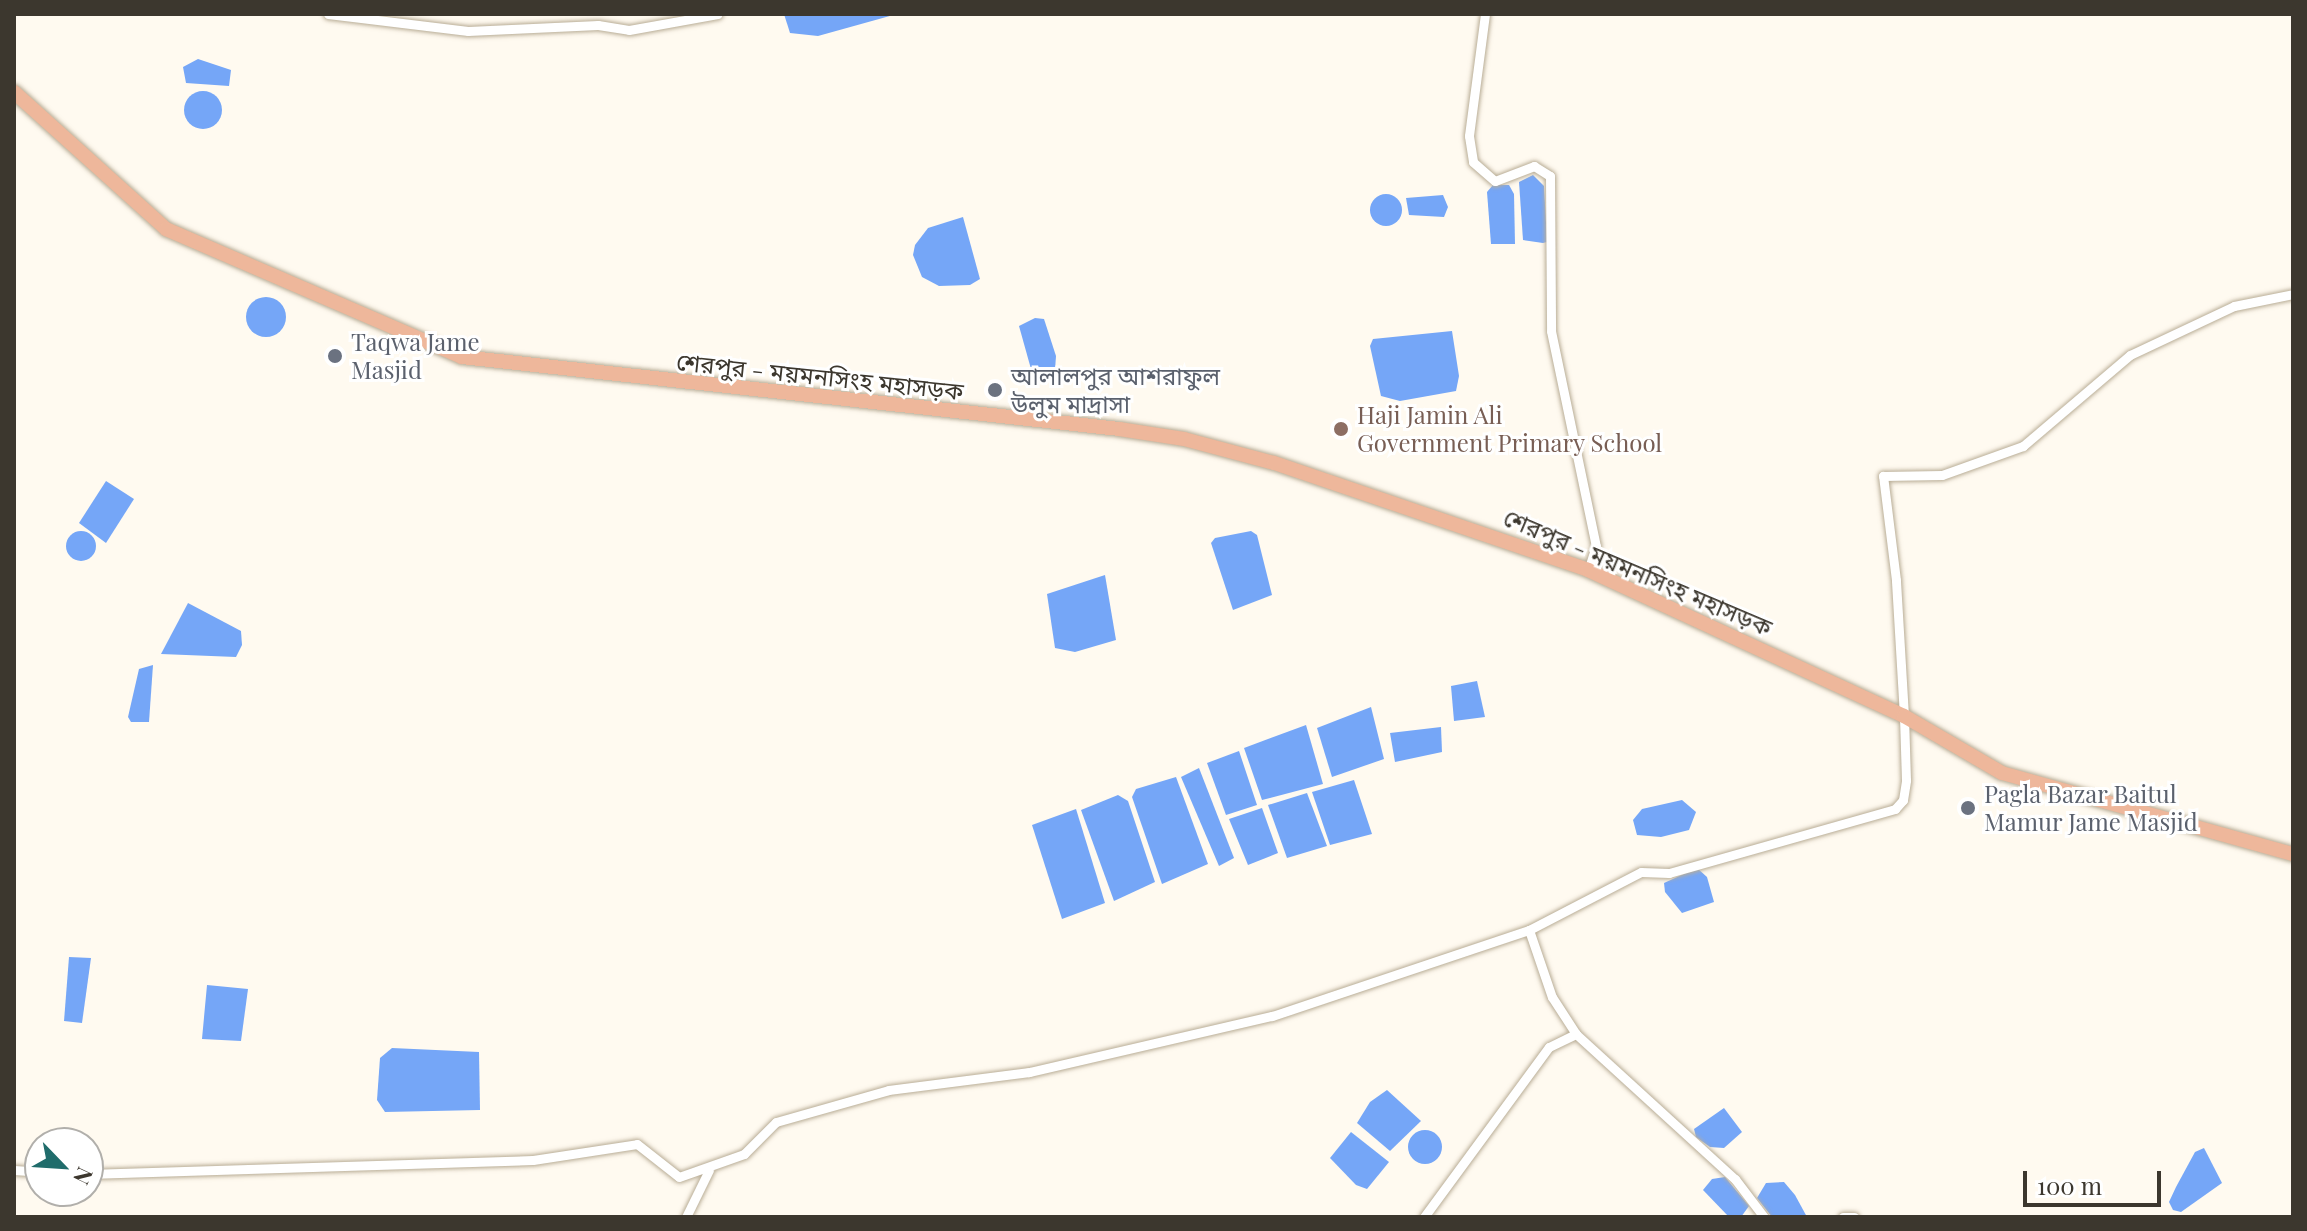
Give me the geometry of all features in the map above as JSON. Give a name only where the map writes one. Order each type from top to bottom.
[{"type":"main road","name":"শেরপুর - ময়মনসিংহ মহাসড়ক","points":[[14,92],[166,229],[462,357],[1184,439],[1447,518],[1588,570],[1904,716],[2002,773],[2293,854]]},
{"type":"street","points":[[328,14],[468,31],[598,25],[629,30],[718,14]]},
{"type":"street","points":[[1485,14],[1469,136],[1473,162],[1495,181],[1534,166],[1550,176],[1551,331],[1596,546],[1588,570]]},
{"type":"street","points":[[104,1173],[533,1160],[637,1144],[679,1177],[709,1170],[744,1154],[776,1122],[889,1090],[1029,1072],[1272,1016],[1529,930],[1641,872],[1669,873],[1895,809],[1903,800],[1906,780],[1904,716],[1896,580],[1883,476],[1942,475],[2023,446],[2130,355],[2234,306],[2293,294]]},
{"type":"street","points":[[1529,930],[1552,997],[1576,1034],[1735,1179],[1764,1217]]},
{"type":"street","points":[[1424,1217],[1549,1047],[1576,1034]]},
{"type":"street","points":[[686,1217],[709,1170]]},
{"type":"street","points":[[1843,1217],[1854,1217]]},
{"type":"water","points":[[784,14],[897,14],[818,36],[790,33]]},
{"type":"water","points":[[198,59],[231,70],[229,86],[186,83],[183,67]]},
{"type":"water","points":[[203,91],[216,97],[222,110],[216,123],[203,129],[190,123],[184,110],[190,97]]},
{"type":"water","points":[[1533,175],[1544,186],[1547,242],[1543,243],[1523,240],[1519,182]]},
{"type":"water","points":[[1493,185],[1509,185],[1514,194],[1515,244],[1491,244],[1487,192]]},
{"type":"water","points":[[1386,194],[1397,199],[1402,210],[1397,221],[1386,226],[1375,221],[1370,210],[1375,199]]},
{"type":"water","points":[[1443,195],[1448,207],[1444,217],[1409,215],[1406,198]]},
{"type":"water","points":[[963,217],[980,279],[970,285],[939,286],[922,277],[913,255],[915,245],[928,228]]},
{"type":"water","points":[[266,297],[280,303],[286,317],[280,331],[266,337],[252,331],[246,317],[252,303]]},
{"type":"water","points":[[1035,318],[1044,319],[1056,356],[1055,370],[1031,369],[1019,326]]},
{"type":"water","points":[[1452,331],[1459,376],[1456,391],[1400,401],[1381,396],[1370,346],[1373,339]]},
{"type":"water","points":[[106,481],[134,499],[106,543],[79,523]]},
{"type":"water","points":[[81,531],[92,535],[96,546],[92,557],[81,561],[70,557],[66,546],[70,535]]},
{"type":"water","points":[[1251,531],[1257,535],[1272,595],[1233,610],[1211,543],[1215,538]]},
{"type":"water","points":[[1105,575],[1116,640],[1075,652],[1055,648],[1047,594]]},
{"type":"water","points":[[188,603],[241,631],[242,645],[236,657],[161,654]]},
{"type":"water","points":[[153,665],[149,722],[131,722],[128,717],[139,669]]},
{"type":"water","points":[[1477,681],[1485,717],[1454,721],[1451,686]]},
{"type":"water","points":[[1371,707],[1384,759],[1332,777],[1317,728]]},
{"type":"water","points":[[1306,725],[1323,784],[1262,800],[1244,748]]},
{"type":"water","points":[[1441,727],[1442,752],[1395,762],[1390,733]]},
{"type":"water","points":[[1239,751],[1257,805],[1226,815],[1207,763]]},
{"type":"water","points":[[1199,768],[1234,858],[1219,866],[1181,777]]},
{"type":"water","points":[[1176,777],[1208,864],[1162,884],[1132,797],[1136,789]]},
{"type":"water","points":[[1354,780],[1372,834],[1330,845],[1312,792]]},
{"type":"water","points":[[1307,793],[1327,846],[1287,858],[1268,805]]},
{"type":"water","points":[[1118,795],[1128,801],[1155,882],[1114,901],[1081,810]]},
{"type":"water","points":[[1682,800],[1696,812],[1689,830],[1661,837],[1637,835],[1633,820],[1642,809]]},
{"type":"water","points":[[1262,808],[1278,853],[1248,865],[1229,819]]},
{"type":"water","points":[[1076,809],[1105,903],[1062,919],[1032,825]]},
{"type":"water","points":[[1697,868],[1707,877],[1714,902],[1682,913],[1665,892],[1664,883]]},
{"type":"water","points":[[69,957],[91,958],[82,1023],[64,1021]]},
{"type":"water","points":[[207,985],[248,989],[241,1041],[202,1039]]},
{"type":"water","points":[[392,1048],[479,1052],[480,1110],[385,1112],[377,1100],[380,1058]]},
{"type":"water","points":[[1387,1090],[1421,1121],[1390,1151],[1357,1123],[1370,1102]]},
{"type":"water","points":[[1724,1108],[1742,1132],[1724,1148],[1710,1147],[1696,1137],[1694,1129]]},
{"type":"water","points":[[1425,1130],[1437,1135],[1442,1147],[1437,1159],[1425,1164],[1413,1159],[1408,1147],[1413,1135]]},
{"type":"water","points":[[1351,1132],[1389,1162],[1367,1189],[1356,1185],[1330,1158]]},
{"type":"water","points":[[2204,1148],[2222,1183],[2181,1212],[2173,1210],[2169,1202],[2176,1187],[2195,1152]]},
{"type":"water","points":[[1725,1177],[1749,1206],[1741,1217],[1729,1217],[1703,1190],[1712,1179]]},
{"type":"water","points":[[1784,1182],[1807,1217],[1772,1217],[1757,1198],[1766,1183]]},
{"type":"place","name":"Taqwa Jame Masjid","points":[[335,356]]},
{"type":"place","name":"আলালপুর আশরাফুল উলুম মাদ্রাসা","points":[[995,390]]},
{"type":"place","name":"Haji Jamin Ali Government Primary School","points":[[1341,429]]},
{"type":"place","name":"Pagla Bazar Baitul Mamur Jame Masjid","points":[[1968,808]]}]
